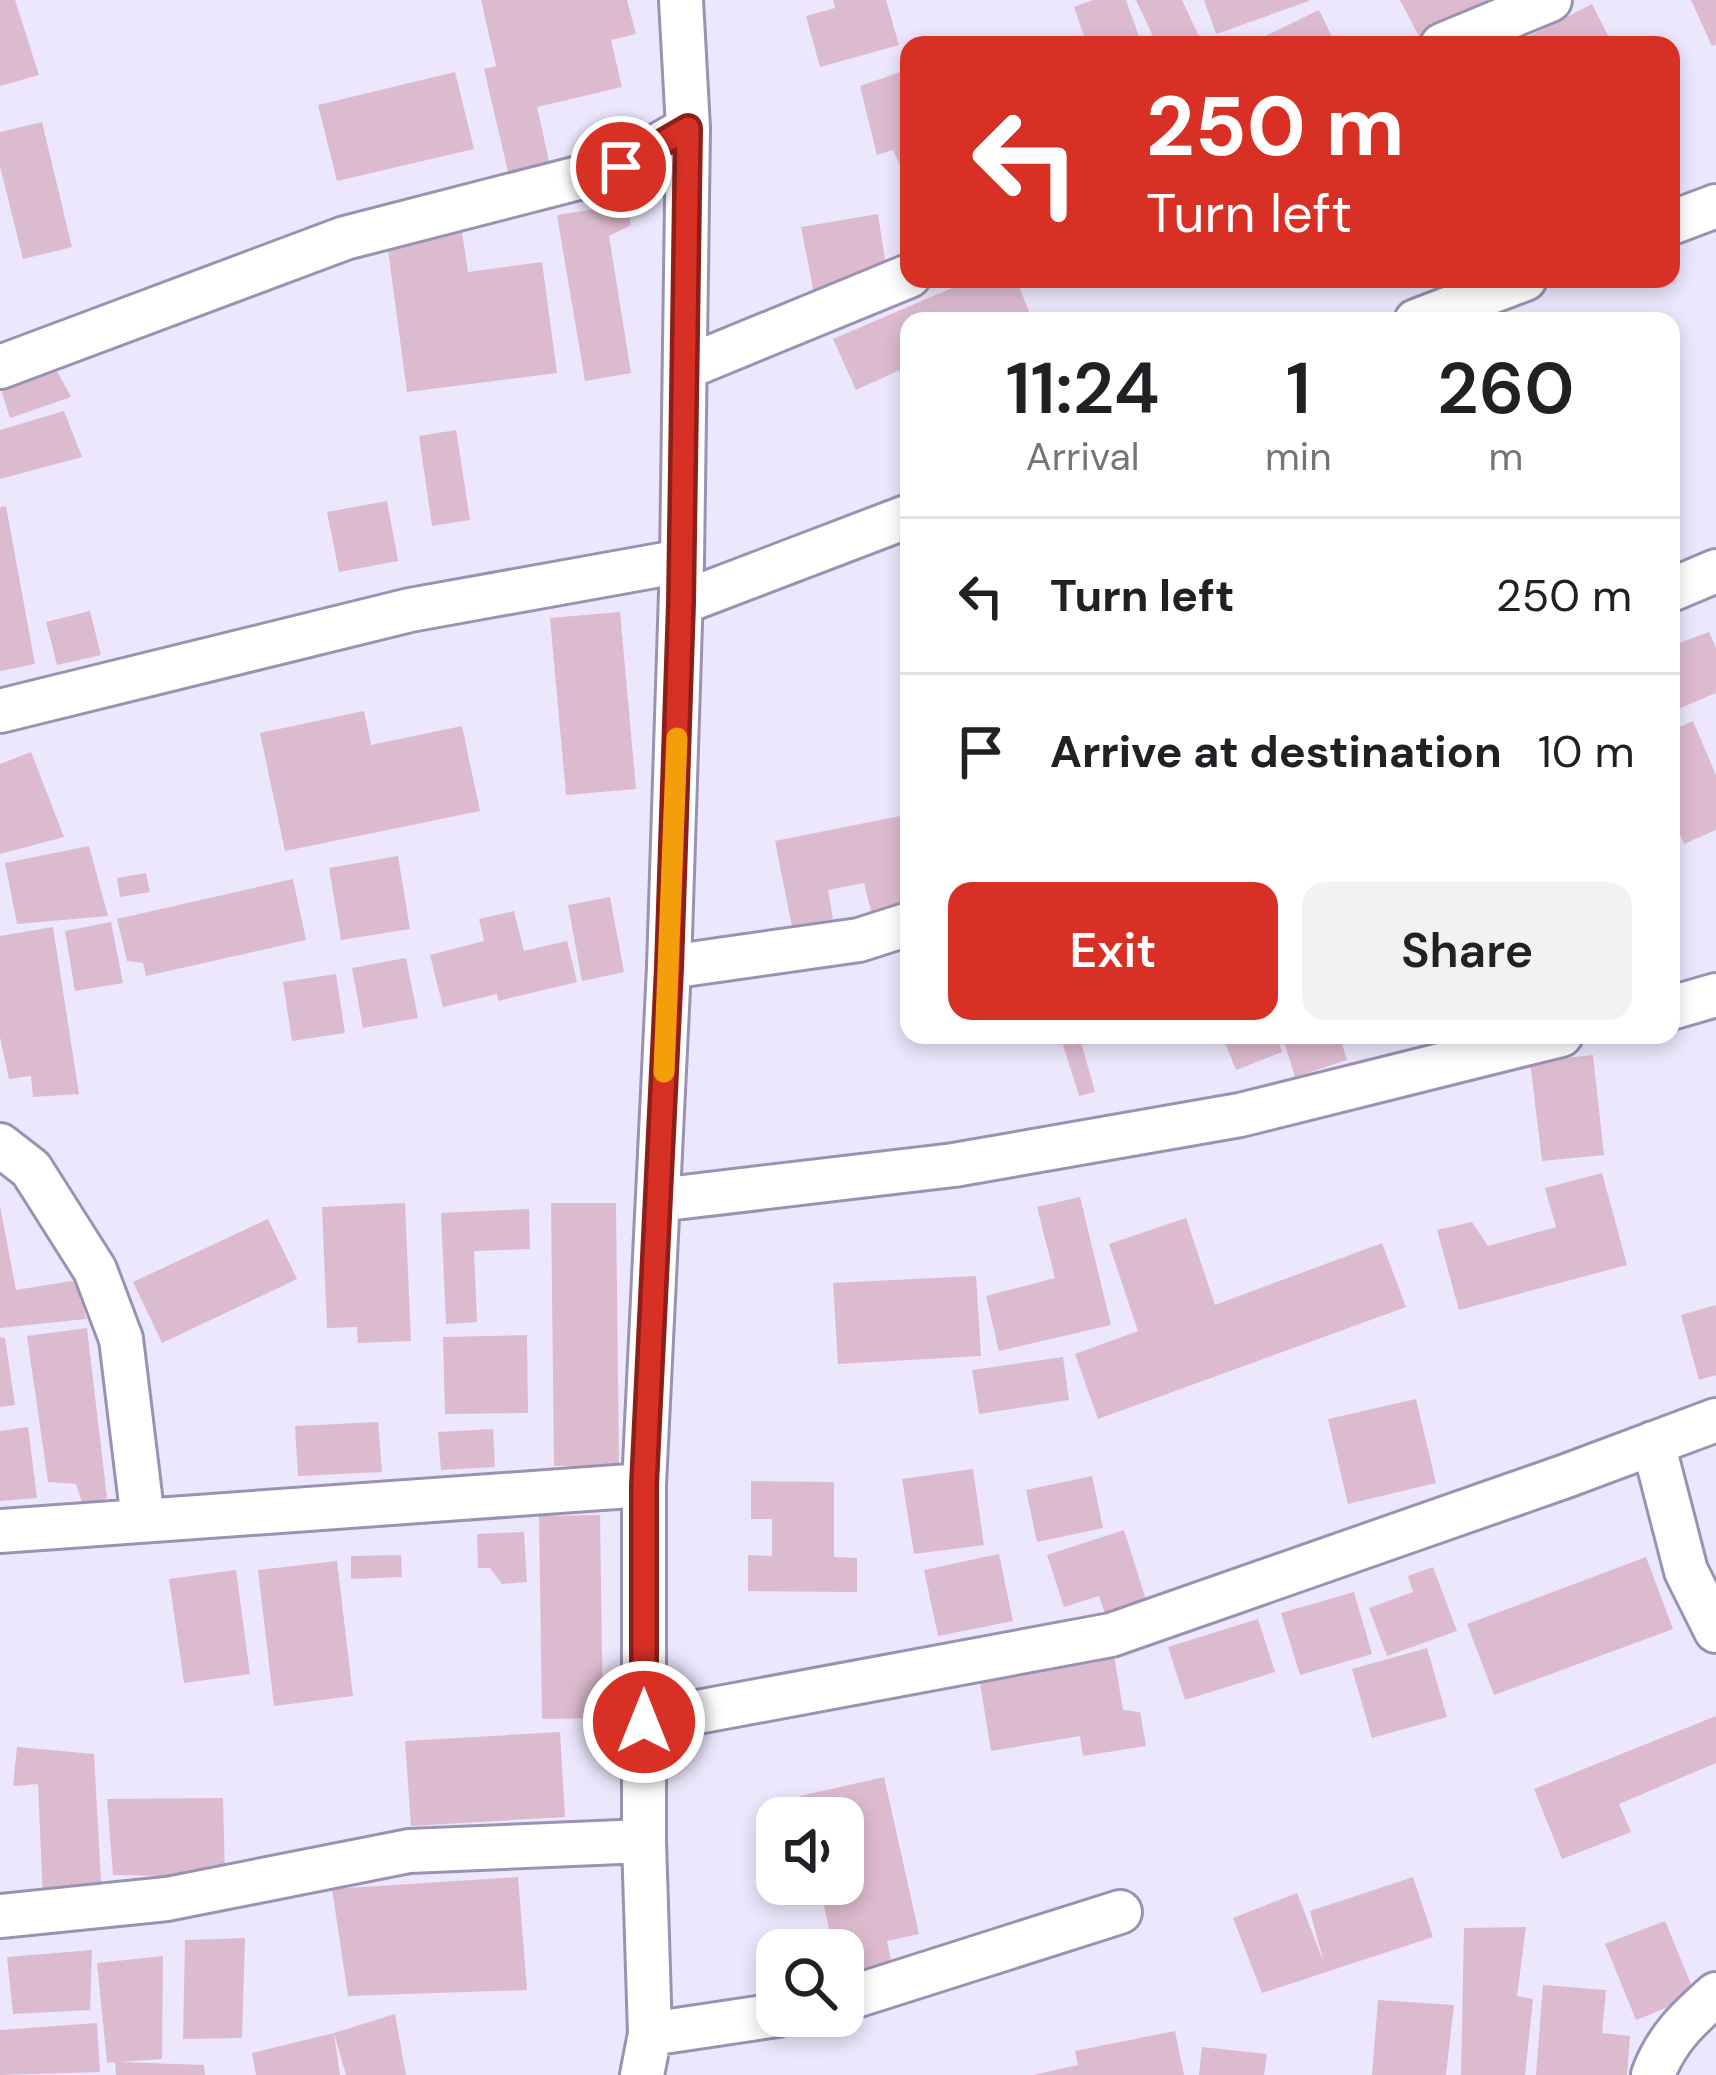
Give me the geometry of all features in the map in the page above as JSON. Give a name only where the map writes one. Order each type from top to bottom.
[{"type":"street","points":[[681,0],[688,128],[681,603],[644,1485],[646,2055],[756,2021]]},
{"type":"street","points":[[1464,36],[1550,0]]},
{"type":"street","points":[[0,367],[345,238],[621,167],[688,128]]},
{"type":"street","points":[[1680,220],[1716,206]]},
{"type":"street","points":[[685,368],[900,280]]},
{"type":"street","points":[[1439,312],[1502,288]]},
{"type":"street","points":[[681,603],[900,519]]},
{"type":"street","points":[[0,711],[410,610],[682,561]]},
{"type":"street","points":[[1680,586],[1716,571]]},
{"type":"street","points":[[669,968],[859,940],[900,927]]},
{"type":"street","points":[[1680,1005],[1716,995]]},
{"type":"street","points":[[658,1200],[954,1165],[1240,1115],[1525,1044]]},
{"type":"street","points":[[0,1145],[31,1169],[95,1270],[121,1339],[143,1520]]},
{"type":"street","points":[[644,1722],[1111,1634],[1716,1420]]},
{"type":"street","points":[[1653,1443],[1686,1571],[1716,1631]]},
{"type":"street","points":[[0,1531],[644,1485]]},
{"type":"street","points":[[0,1916],[167,1899],[410,1851],[644,1840]]},
{"type":"street","points":[[864,1993],[1120,1912]]},
{"type":"street","points":[[1653,2075],[1678,2028],[1716,1994]]},
{"type":"building","points":[[0,0],[15,0],[39,75],[0,86]]},
{"type":"building","points":[[481,0],[627,0],[636,34],[611,40],[622,87],[537,107],[550,166],[509,176],[484,69],[496,66]]},
{"type":"building","points":[[833,0],[886,0],[899,45],[820,67],[806,16],[835,8]]},
{"type":"building","points":[[1093,0],[1126,0],[1139,36],[1084,36],[1074,7]]},
{"type":"building","points":[[1136,0],[1182,0],[1199,36],[1153,36]]},
{"type":"building","points":[[1204,0],[1309,0],[1309,1],[1216,34]]},
{"type":"building","points":[[1400,0],[1511,0],[1439,36],[1419,36]]},
{"type":"building","points":[[1691,0],[1716,0],[1716,44],[1712,46]]},
{"type":"building","points":[[1592,4],[1608,36],[1530,36]]},
{"type":"building","points":[[1319,10],[1332,36],[1266,36]]},
{"type":"building","points":[[455,72],[474,149],[337,181],[318,105]]},
{"type":"building","points":[[900,72],[900,165],[893,150],[877,155],[860,86]]},
{"type":"building","points":[[42,122],[72,247],[23,259],[0,166],[0,132]]},
{"type":"building","points":[[627,204],[631,225],[609,236],[631,373],[585,381],[557,215]]},
{"type":"building","points":[[878,214],[888,280],[815,299],[801,227]]},
{"type":"building","points":[[462,232],[468,272],[542,262],[557,373],[407,392],[387,242]]},
{"type":"building","points":[[952,288],[1020,288],[1029,312],[900,312],[900,370],[856,390],[833,339]]},
{"type":"building","points":[[57,371],[71,397],[10,418],[0,386]]},
{"type":"building","points":[[64,411],[82,457],[0,479],[0,430]]},
{"type":"building","points":[[456,430],[470,520],[432,526],[419,436]]},
{"type":"building","points":[[387,501],[398,561],[339,572],[327,512]]},
{"type":"building","points":[[6,506],[35,664],[0,671],[0,507]]},
{"type":"building","points":[[90,611],[101,655],[57,665],[46,622]]},
{"type":"building","points":[[620,612],[636,789],[566,795],[550,618]]},
{"type":"building","points":[[1709,632],[1716,648],[1716,693],[1680,708],[1680,643]]},
{"type":"building","points":[[364,711],[371,745],[462,726],[480,811],[285,851],[260,733]]},
{"type":"building","points":[[1693,721],[1716,775],[1716,830],[1684,844],[1680,835],[1680,727]]},
{"type":"building","points":[[31,752],[64,837],[0,854],[0,764]]},
{"type":"building","points":[[900,816],[900,908],[872,915],[864,883],[828,890],[833,919],[792,927],[775,841]]},
{"type":"building","points":[[89,846],[108,916],[17,924],[5,863]]},
{"type":"building","points":[[398,856],[410,929],[341,940],[329,868]]},
{"type":"building","points":[[146,873],[150,892],[120,897],[117,878]]},
{"type":"building","points":[[293,879],[306,940],[146,976],[143,963],[127,961],[117,919]]},
{"type":"building","points":[[610,897],[624,972],[582,981],[568,905]]},
{"type":"building","points":[[514,911],[524,951],[567,941],[577,982],[498,1001],[497,994],[443,1007],[430,955],[484,941],[479,919]]},
{"type":"building","points":[[111,922],[123,983],[75,991],[65,931]]},
{"type":"building","points":[[53,927],[79,1094],[33,1097],[31,1076],[9,1079],[0,1037],[0,936]]},
{"type":"building","points":[[406,958],[418,1018],[363,1028],[352,968]]},
{"type":"building","points":[[336,974],[345,1033],[292,1041],[283,982]]},
{"type":"building","points":[[1063,1044],[1082,1044],[1095,1092],[1079,1096]]},
{"type":"building","points":[[1226,1044],[1279,1044],[1282,1052],[1236,1070]]},
{"type":"building","points":[[1285,1044],[1342,1044],[1347,1060],[1295,1077]]},
{"type":"building","points":[[1593,1055],[1604,1155],[1542,1161],[1530,1062]]},
{"type":"building","points":[[1602,1173],[1627,1265],[1459,1310],[1437,1230],[1472,1222],[1488,1246],[1556,1227],[1545,1188]]},
{"type":"building","points":[[1080,1197],[1111,1325],[999,1351],[986,1296],[1055,1278],[1037,1207]]},
{"type":"building","points":[[405,1203],[411,1341],[358,1343],[357,1327],[327,1328],[322,1207]]},
{"type":"building","points":[[551,1203],[616,1203],[619,1466],[554,1466]]},
{"type":"building","points":[[0,1206],[16,1290],[78,1280],[86,1319],[0,1328]]},
{"type":"building","points":[[529,1209],[530,1249],[474,1251],[477,1322],[446,1324],[441,1213]]},
{"type":"building","points":[[1186,1218],[1215,1305],[1382,1243],[1406,1307],[1098,1419],[1075,1354],[1138,1331],[1109,1244]]},
{"type":"building","points":[[268,1219],[297,1279],[162,1343],[133,1282]]},
{"type":"building","points":[[976,1276],[981,1356],[838,1364],[833,1283]]},
{"type":"building","points":[[1716,1305],[1716,1375],[1699,1380],[1681,1315]]},
{"type":"building","points":[[87,1328],[107,1498],[84,1508],[76,1484],[48,1482],[27,1336]]},
{"type":"building","points":[[527,1335],[528,1413],[445,1414],[443,1337]]},
{"type":"building","points":[[0,1337],[5,1338],[15,1405],[0,1407]]},
{"type":"building","points":[[1063,1357],[1069,1400],[979,1414],[972,1370]]},
{"type":"building","points":[[1416,1399],[1436,1483],[1348,1504],[1328,1419]]},
{"type":"building","points":[[378,1422],[382,1472],[298,1476],[295,1426]]},
{"type":"building","points":[[28,1427],[37,1498],[0,1501],[0,1431]]},
{"type":"building","points":[[493,1429],[495,1467],[441,1470],[438,1432]]},
{"type":"building","points":[[973,1469],[984,1545],[914,1554],[902,1479]]},
{"type":"building","points":[[1092,1476],[1103,1528],[1037,1542],[1026,1490]]},
{"type":"building","points":[[751,1481],[834,1482],[834,1557],[857,1558],[857,1592],[748,1591],[748,1555],[772,1556],[772,1519],[751,1519]]},
{"type":"building","points":[[600,1515],[603,1718],[542,1719],[539,1516]]},
{"type":"building","points":[[1124,1530],[1148,1606],[1107,1620],[1099,1596],[1064,1607],[1047,1555]]},
{"type":"building","points":[[524,1532],[527,1582],[502,1584],[490,1568],[478,1568],[477,1534]]},
{"type":"building","points":[[999,1554],[1013,1621],[938,1636],[924,1570]]},
{"type":"building","points":[[401,1555],[402,1577],[351,1579],[351,1556]]},
{"type":"building","points":[[1646,1557],[1673,1629],[1494,1695],[1467,1624]]},
{"type":"building","points":[[337,1561],[353,1696],[274,1706],[258,1570]]},
{"type":"building","points":[[1433,1567],[1457,1631],[1387,1656],[1369,1608],[1413,1592],[1408,1576]]},
{"type":"building","points":[[236,1570],[250,1674],[184,1683],[169,1579]]},
{"type":"building","points":[[1354,1592],[1372,1654],[1300,1675],[1281,1613]]},
{"type":"building","points":[[1258,1619],[1275,1672],[1185,1700],[1168,1647]]},
{"type":"building","points":[[1427,1648],[1447,1717],[1372,1738],[1352,1669]]},
{"type":"building","points":[[1114,1655],[1123,1710],[1140,1712],[1146,1746],[1083,1756],[1080,1736],[991,1751],[979,1677]]},
{"type":"building","points":[[1716,1716],[1716,1763],[1619,1804],[1631,1832],[1562,1859],[1534,1789]]},
{"type":"building","points":[[560,1732],[565,1817],[411,1826],[405,1741]]},
{"type":"building","points":[[17,1747],[94,1754],[102,1899],[43,1898],[38,1784],[13,1786]]},
{"type":"building","points":[[884,1777],[919,1934],[887,1941],[892,1965],[864,1971],[864,1929],[829,1929],[824,1905],[864,1905],[864,1797],[800,1796]]},
{"type":"building","points":[[223,1798],[225,1877],[113,1875],[107,1799]]},
{"type":"building","points":[[518,1877],[527,1990],[348,1996],[332,1889]]},
{"type":"building","points":[[1413,1877],[1433,1937],[1262,1993],[1233,1918],[1297,1893],[1324,1963],[1310,1911]]},
{"type":"building","points":[[1665,1921],[1696,1996],[1636,2020],[1605,1944]]},
{"type":"building","points":[[1526,1927],[1517,1996],[1533,1999],[1525,2075],[1461,2075],[1464,1928]]},
{"type":"building","points":[[245,1938],[242,2038],[183,2039],[185,1940]]},
{"type":"building","points":[[92,1950],[90,2010],[13,2014],[7,1957]]},
{"type":"building","points":[[163,1956],[162,2059],[120,2062],[204,2065],[205,2075],[116,2075],[115,2062],[107,2063],[97,1963]]},
{"type":"building","points":[[1543,1985],[1606,1990],[1602,2033],[1630,2036],[1627,2075],[1536,2075]]},
{"type":"building","points":[[1378,2000],[1454,2005],[1446,2075],[1372,2075]]},
{"type":"building","points":[[395,2014],[406,2075],[346,2075],[334,2033]]},
{"type":"building","points":[[97,2023],[100,2072],[0,2075],[0,2030]]},
{"type":"building","points":[[1175,2031],[1184,2075],[1033,2075],[1078,2065],[1075,2051]]},
{"type":"building","points":[[334,2033],[340,2075],[256,2075],[252,2053]]},
{"type":"building","points":[[1202,2047],[1267,2054],[1264,2075],[1199,2075]]},
{"type":"slow traffic","points":[[664,1072],[677,738]]},
{"type":"route","points":[[621,167],[688,128],[681,603],[644,1485],[644,1722]]}]
